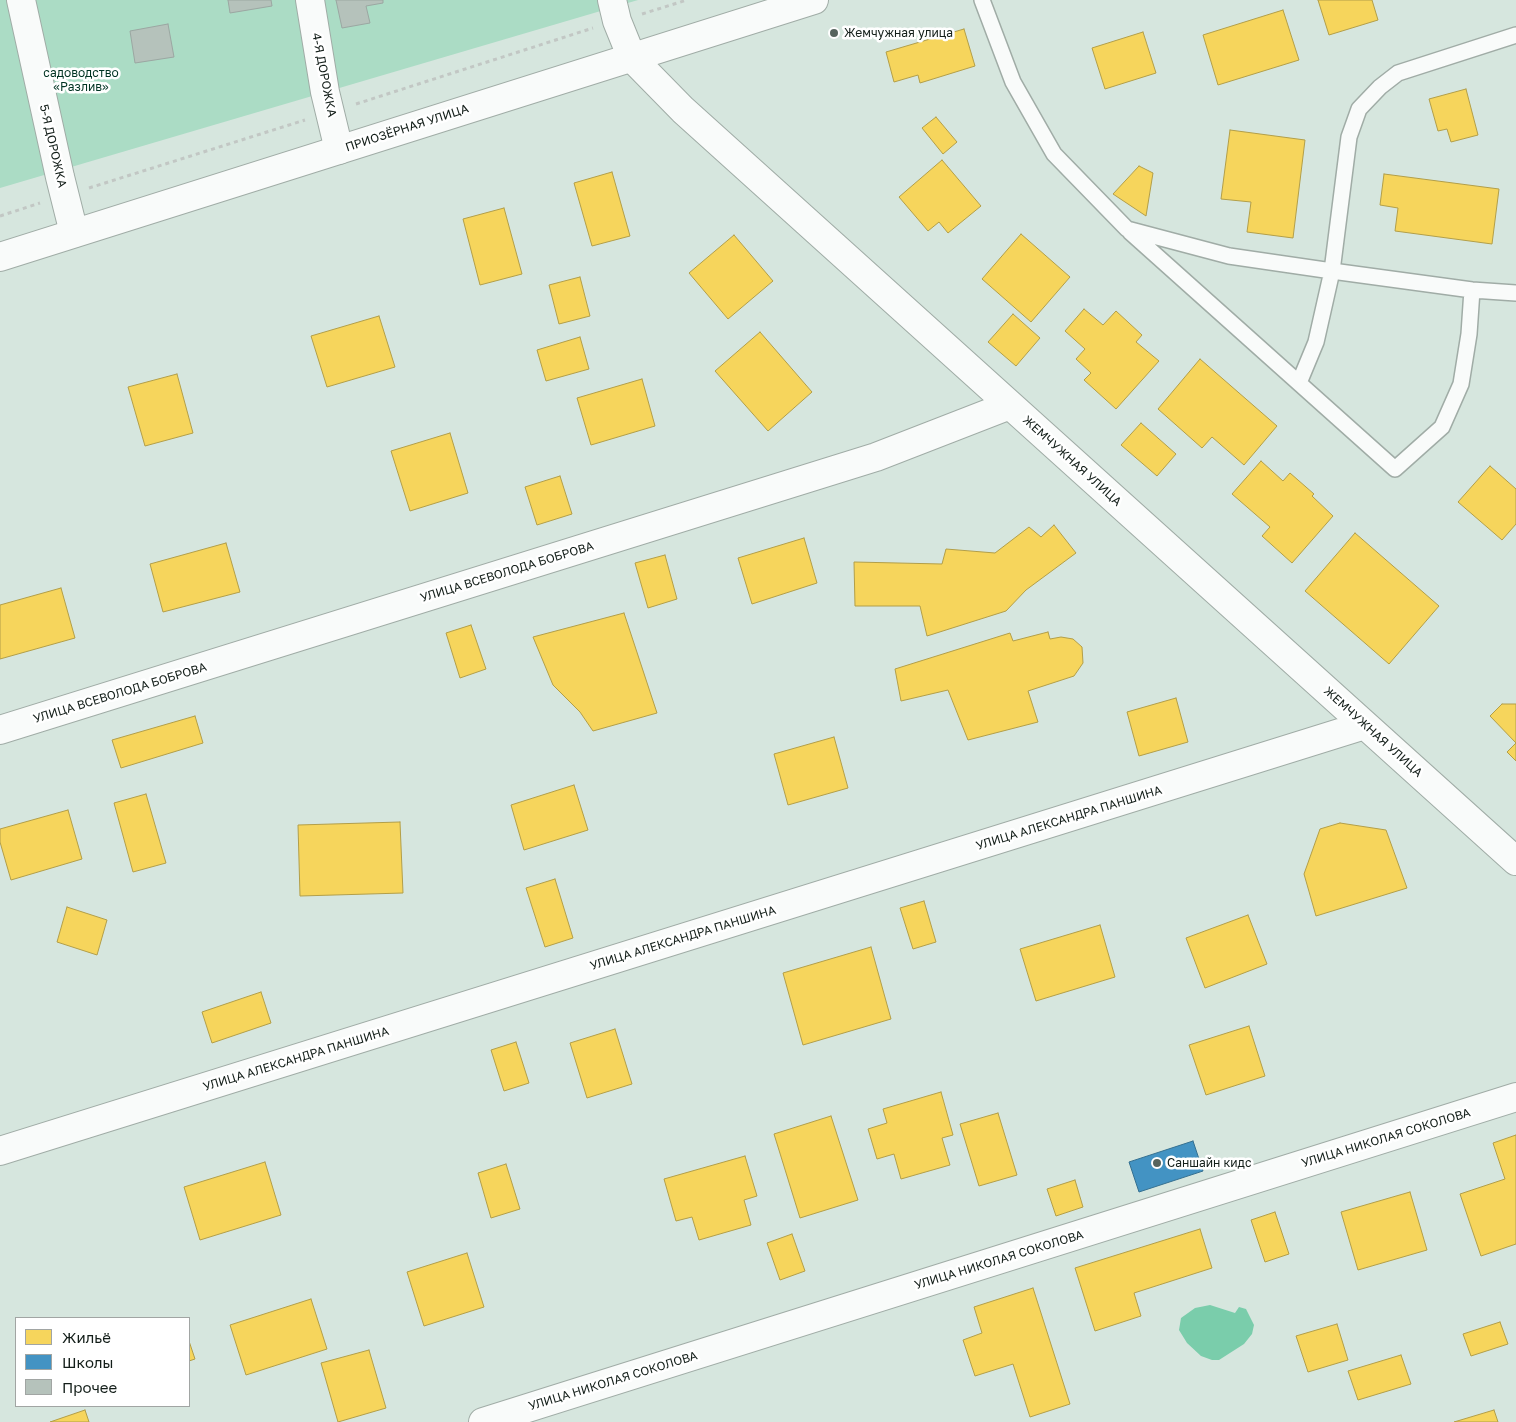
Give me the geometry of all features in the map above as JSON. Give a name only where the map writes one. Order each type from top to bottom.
[{"type":"street","name":"5-Я ДОРОЖКА","points":[[21,0],[74,233]]},
{"type":"street","name":"4-Я ДОРОЖКА","points":[[310,0],[325,92],[339,150]]},
{"type":"street","points":[[612,0],[617,21],[632,58]]},
{"type":"street","name":"ПРИОЗЁРНАЯ УЛИЦА","points":[[0,257],[814,0]]},
{"type":"street","name":"ЖЕМЧУЖНАЯ УЛИЦА","points":[[632,58],[683,110],[1516,861]]},
{"type":"street","name":"УЛИЦА ВСЕВОЛОДА БОБРОВА","points":[[0,730],[876,457],[1010,405]]},
{"type":"street","name":"УЛИЦА АЛЕКСАНДРА ПАНШИНА","points":[[0,1151],[1365,725]]},
{"type":"street","name":"УЛИЦА НИКОЛАЯ СОКОЛОВА","points":[[483,1422],[1516,1097]]},
{"type":"lane","points":[[982,0],[1013,82],[1054,154],[1127,229],[1395,470],[1442,427],[1461,384],[1469,334],[1472,290]]},
{"type":"lane","points":[[1299,384],[1316,342],[1332,272],[1349,137],[1359,109],[1380,87],[1398,72],[1516,35]]},
{"type":"lane","points":[[1127,229],[1229,256],[1332,272],[1472,290],[1516,293]]},
{"type":"green space","name":"садоводство «Разлив»","points":[[0,0],[638,0],[0,188]]},
{"type":"shaded area","points":[[1210,1305],[1235,1313],[1239,1307],[1246,1309],[1254,1325],[1252,1334],[1244,1344],[1219,1360],[1212,1360],[1201,1356],[1187,1343],[1179,1330],[1181,1318],[1195,1308]]},
{"type":"building: Жильё","points":[[1318,0],[1372,0],[1378,20],[1329,35]]},
{"type":"building: Жильё","points":[[1283,10],[1299,60],[1218,85],[1203,35]]},
{"type":"building: Жильё","points":[[964,29],[975,66],[920,83],[918,75],[894,82],[886,52]]},
{"type":"building: Жильё","points":[[1143,32],[1156,73],[1105,89],[1092,48]]},
{"type":"building: Жильё","points":[[1466,89],[1478,135],[1451,142],[1447,129],[1438,131],[1429,99]]},
{"type":"building: Жильё","points":[[936,117],[957,142],[943,154],[922,128]]},
{"type":"building: Жильё","points":[[1230,130],[1305,140],[1293,238],[1247,232],[1251,202],[1221,199]]},
{"type":"building: Жильё","points":[[942,160],[981,206],[948,233],[939,222],[928,231],[899,197]]},
{"type":"building: Жильё","points":[[1139,166],[1153,173],[1146,216],[1113,194]]},
{"type":"building: Жильё","points":[[612,172],[630,236],[592,246],[574,183]]},
{"type":"building: Жильё","points":[[1384,174],[1499,189],[1492,244],[1395,231],[1398,208],[1380,205]]},
{"type":"building: Жильё","points":[[504,208],[522,274],[480,285],[463,219]]},
{"type":"building: Жильё","points":[[1021,234],[1070,277],[1031,322],[982,279]]},
{"type":"building: Жильё","points":[[734,235],[773,281],[728,319],[689,273]]},
{"type":"building: Жильё","points":[[580,277],[590,316],[559,324],[549,285]]},
{"type":"building: Жильё","points":[[1084,309],[1103,325],[1116,311],[1142,335],[1136,342],[1159,361],[1116,409],[1084,380],[1091,373],[1076,359],[1085,349],[1065,331]]},
{"type":"building: Жильё","points":[[1013,314],[1040,338],[1016,366],[988,342]]},
{"type":"building: Жильё","points":[[379,316],[395,367],[327,387],[311,336]]},
{"type":"building: Жильё","points":[[760,332],[812,392],[768,431],[715,371]]},
{"type":"building: Жильё","points":[[580,337],[589,369],[546,381],[537,350]]},
{"type":"building: Жильё","points":[[1200,359],[1277,426],[1244,465],[1212,437],[1202,448],[1158,409]]},
{"type":"building: Жильё","points":[[177,374],[193,433],[145,446],[128,387]]},
{"type":"building: Жильё","points":[[642,379],[655,426],[591,445],[577,398]]},
{"type":"building: Жильё","points":[[1141,423],[1176,454],[1157,476],[1121,445]]},
{"type":"building: Жильё","points":[[450,433],[468,493],[410,511],[391,451]]},
{"type":"building: Жильё","points":[[1261,461],[1283,481],[1290,473],[1314,494],[1312,496],[1333,516],[1292,563],[1262,536],[1270,527],[1232,494]]},
{"type":"building: Жильё","points":[[1490,466],[1516,489],[1516,524],[1502,540],[1458,502]]},
{"type":"building: Жильё","points":[[560,476],[572,514],[537,525],[525,487]]},
{"type":"building: Жильё","points":[[1054,525],[1076,553],[1026,590],[1006,611],[927,636],[920,606],[855,606],[854,562],[942,564],[946,549],[995,553],[1029,527],[1041,537]]},
{"type":"building: Жильё","points":[[1355,533],[1439,606],[1389,664],[1305,591]]},
{"type":"building: Жильё","points":[[804,538],[817,583],[752,604],[738,558]]},
{"type":"building: Жильё","points":[[226,543],[240,592],[163,612],[150,564]]},
{"type":"building: Жильё","points":[[665,555],[677,599],[648,608],[635,563]]},
{"type":"building: Жильё","points":[[61,588],[75,638],[0,659],[0,605]]},
{"type":"building: Жильё","points":[[624,613],[657,713],[593,731],[580,712],[553,685],[533,637]]},
{"type":"building: Жильё","points":[[471,625],[486,669],[460,678],[446,633]]},
{"type":"building: Жильё","points":[[1048,632],[1050,639],[1061,637],[1073,639],[1082,647],[1083,663],[1074,676],[1028,691],[1038,722],[968,740],[948,690],[901,701],[895,669],[1010,633],[1013,641]]},
{"type":"building: Жильё","points":[[1176,698],[1188,742],[1139,756],[1127,712]]},
{"type":"building: Жильё","points":[[1502,704],[1516,704],[1516,743],[1490,716]]},
{"type":"building: Жильё","points":[[195,716],[203,743],[121,768],[112,740]]},
{"type":"building: Жильё","points":[[834,737],[848,788],[788,805],[774,754]]},
{"type":"building: Жильё","points":[[1516,743],[1516,761],[1507,752]]},
{"type":"building: Жильё","points":[[574,785],[588,830],[524,850],[511,805]]},
{"type":"building: Жильё","points":[[146,794],[166,863],[133,872],[114,803]]},
{"type":"building: Жильё","points":[[68,810],[82,859],[11,880],[0,842],[0,829]]},
{"type":"building: Жильё","points":[[400,822],[403,893],[300,896],[298,825]]},
{"type":"building: Жильё","points":[[1340,823],[1386,830],[1407,888],[1316,916],[1304,874],[1320,829]]},
{"type":"building: Жильё","points":[[555,879],[573,938],[545,947],[526,888]]},
{"type":"building: Жильё","points":[[924,901],[936,942],[913,949],[900,908]]},
{"type":"building: Жильё","points":[[67,907],[107,920],[97,955],[57,942]]},
{"type":"building: Жильё","points":[[1248,915],[1267,964],[1205,988],[1186,938]]},
{"type":"building: Жильё","points":[[1100,925],[1115,977],[1036,1001],[1020,949]]},
{"type":"building: Жильё","points":[[871,947],[891,1019],[803,1045],[783,973]]},
{"type":"building: Жильё","points":[[261,992],[271,1023],[212,1043],[202,1012]]},
{"type":"building: Жильё","points":[[1249,1026],[1265,1076],[1206,1095],[1189,1045]]},
{"type":"building: Жильё","points":[[615,1029],[632,1084],[587,1098],[570,1043]]},
{"type":"building: Жильё","points":[[516,1042],[529,1083],[504,1091],[491,1050]]},
{"type":"building: Жильё","points":[[941,1092],[953,1135],[942,1138],[950,1165],[901,1179],[894,1154],[877,1159],[868,1129],[887,1123],[883,1109]]},
{"type":"building: Жильё","points":[[998,1113],[1017,1175],[979,1186],[960,1124]]},
{"type":"building: Жильё","points":[[831,1116],[858,1200],[800,1218],[774,1134]]},
{"type":"building: Жильё","points":[[1516,1135],[1516,1244],[1481,1256],[1460,1194],[1505,1179],[1493,1143]]},
{"type":"building: Жильё","points":[[745,1156],[757,1196],[744,1200],[751,1225],[699,1240],[692,1217],[676,1221],[664,1179]]},
{"type":"building: Жильё","points":[[265,1162],[281,1215],[200,1240],[184,1187]]},
{"type":"building: Жильё","points":[[506,1164],[520,1209],[491,1218],[478,1173]]},
{"type":"building: Жильё","points":[[1075,1180],[1083,1207],[1056,1216],[1047,1189]]},
{"type":"building: Жильё","points":[[1410,1192],[1427,1250],[1358,1270],[1341,1212]]},
{"type":"building: Жильё","points":[[1275,1212],[1289,1254],[1265,1262],[1251,1220]]},
{"type":"building: Жильё","points":[[1200,1229],[1212,1268],[1134,1293],[1141,1316],[1095,1331],[1075,1268]]},
{"type":"building: Жильё","points":[[792,1234],[805,1271],[780,1280],[767,1243]]},
{"type":"building: Жильё","points":[[467,1253],[484,1307],[424,1326],[407,1272]]},
{"type":"building: Жильё","points":[[1033,1288],[1070,1404],[1030,1417],[1013,1364],[975,1376],[963,1340],[982,1333],[974,1307]]},
{"type":"building: Жильё","points":[[311,1299],[327,1349],[246,1375],[230,1325]]},
{"type":"building: Жильё","points":[[1500,1322],[1508,1344],[1471,1356],[1463,1334]]},
{"type":"building: Жильё","points":[[1337,1324],[1348,1360],[1308,1372],[1296,1336]]},
{"type":"building: Жильё","points":[[190,1344],[195,1359],[190,1361]]},
{"type":"building: Жильё","points":[[369,1350],[386,1408],[338,1422],[321,1363]]},
{"type":"building: Жильё","points":[[1401,1355],[1411,1384],[1358,1400],[1348,1371]]},
{"type":"building: Жильё","points":[[85,1410],[89,1422],[50,1422]]},
{"type":"building: Жильё","points":[[1494,1410],[1498,1422],[1454,1422]]},
{"type":"building: Школы","points":[[1193,1141],[1203,1171],[1139,1192],[1129,1162]]},
{"type":"building: Прочее","points":[[228,0],[271,0],[272,6],[230,13]]},
{"type":"building: Прочее","points":[[336,0],[383,0],[383,3],[366,6],[370,23],[342,28]]},
{"type":"building: Прочее","points":[[168,24],[174,57],[135,63],[130,31]]},
{"type":"place","name":"Жемчужная улица","points":[[834,33]]},
{"type":"place","name":"Саншайн кидс","points":[[1157,1163]]}]
